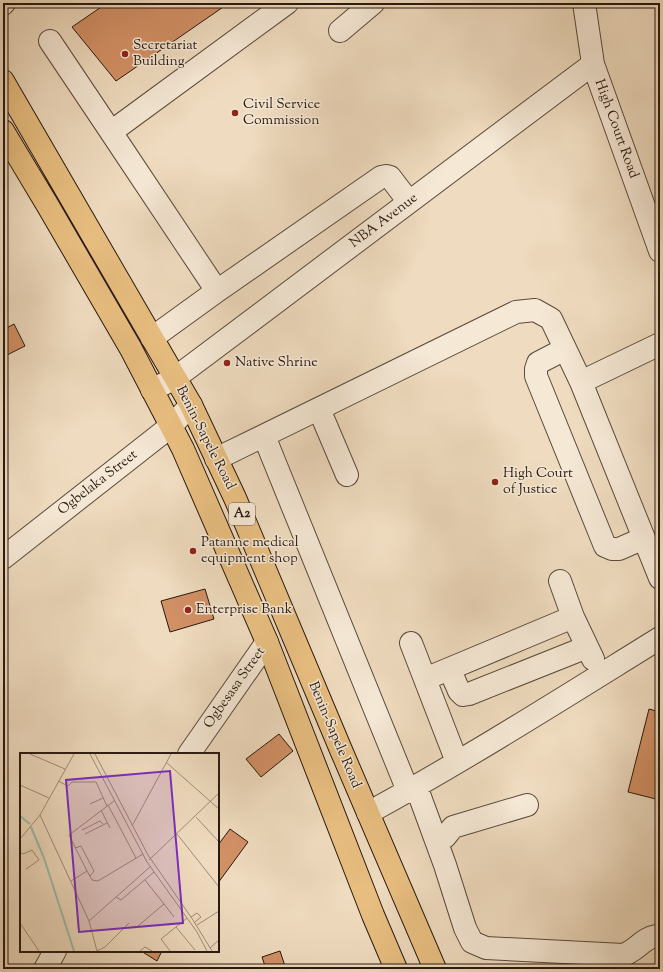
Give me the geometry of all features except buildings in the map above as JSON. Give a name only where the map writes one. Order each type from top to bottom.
[{"type":"highway","name":"Benin-Sapele Road","points":[[3,81],[191,406],[235,498],[434,969]]},
{"type":"highway","name":"Benin-Sapele Road","points":[[3,131],[131,350],[183,449],[267,642],[373,915],[396,969]]},
{"type":"street","points":[[111,132],[287,3]]},
{"type":"street","points":[[340,31],[373,3]]},
{"type":"street","name":"High Court Road","points":[[584,3],[593,64],[660,251]]},
{"type":"street","points":[[50,41],[217,291]]},
{"type":"street","name":"NBA Avenue","points":[[152,390],[175,378],[593,64]]},
{"type":"street","points":[[152,338],[381,177],[390,177],[410,202]]},
{"type":"street","points":[[216,459],[516,312],[535,310],[551,319],[581,382],[660,578]]},
{"type":"street","points":[[581,382],[660,344]]},
{"type":"street","points":[[565,348],[538,363],[536,376],[605,546],[612,549],[619,549],[644,538]]},
{"type":"street","name":"Ogbelaka Street","points":[[3,558],[171,426],[191,406]]},
{"type":"street","points":[[319,409],[347,475]]},
{"type":"street","points":[[264,436],[412,789],[436,840],[465,928],[472,942],[486,948],[623,955],[629,953],[651,937],[656,936],[660,938]]},
{"type":"street","points":[[560,581],[573,617],[601,675]]},
{"type":"street","points":[[425,679],[450,670],[573,617]]},
{"type":"street","points":[[368,813],[412,789],[660,638]]},
{"type":"street","name":"Ogbesasa Street","points":[[190,753],[267,642]]},
{"type":"street","points":[[412,643],[457,762]]},
{"type":"street","points":[[450,670],[459,692],[463,695],[469,694],[587,647]]},
{"type":"street","points":[[436,840],[445,837],[453,827],[527,804]]},
{"type":"street","points":[[45,969],[54,952]]},
{"type":"place","name":"Secretariat Building","points":[[125,54]]},
{"type":"place","name":"Civil Service Commission","points":[[235,113]]},
{"type":"place","name":"Native Shrine","points":[[227,363]]},
{"type":"place","name":"High Court of Justice","points":[[495,482]]},
{"type":"place","name":"Patanne medical equipment shop","points":[[193,551]]},
{"type":"place","name":"Enterprise Bank","points":[[188,610]]}]
